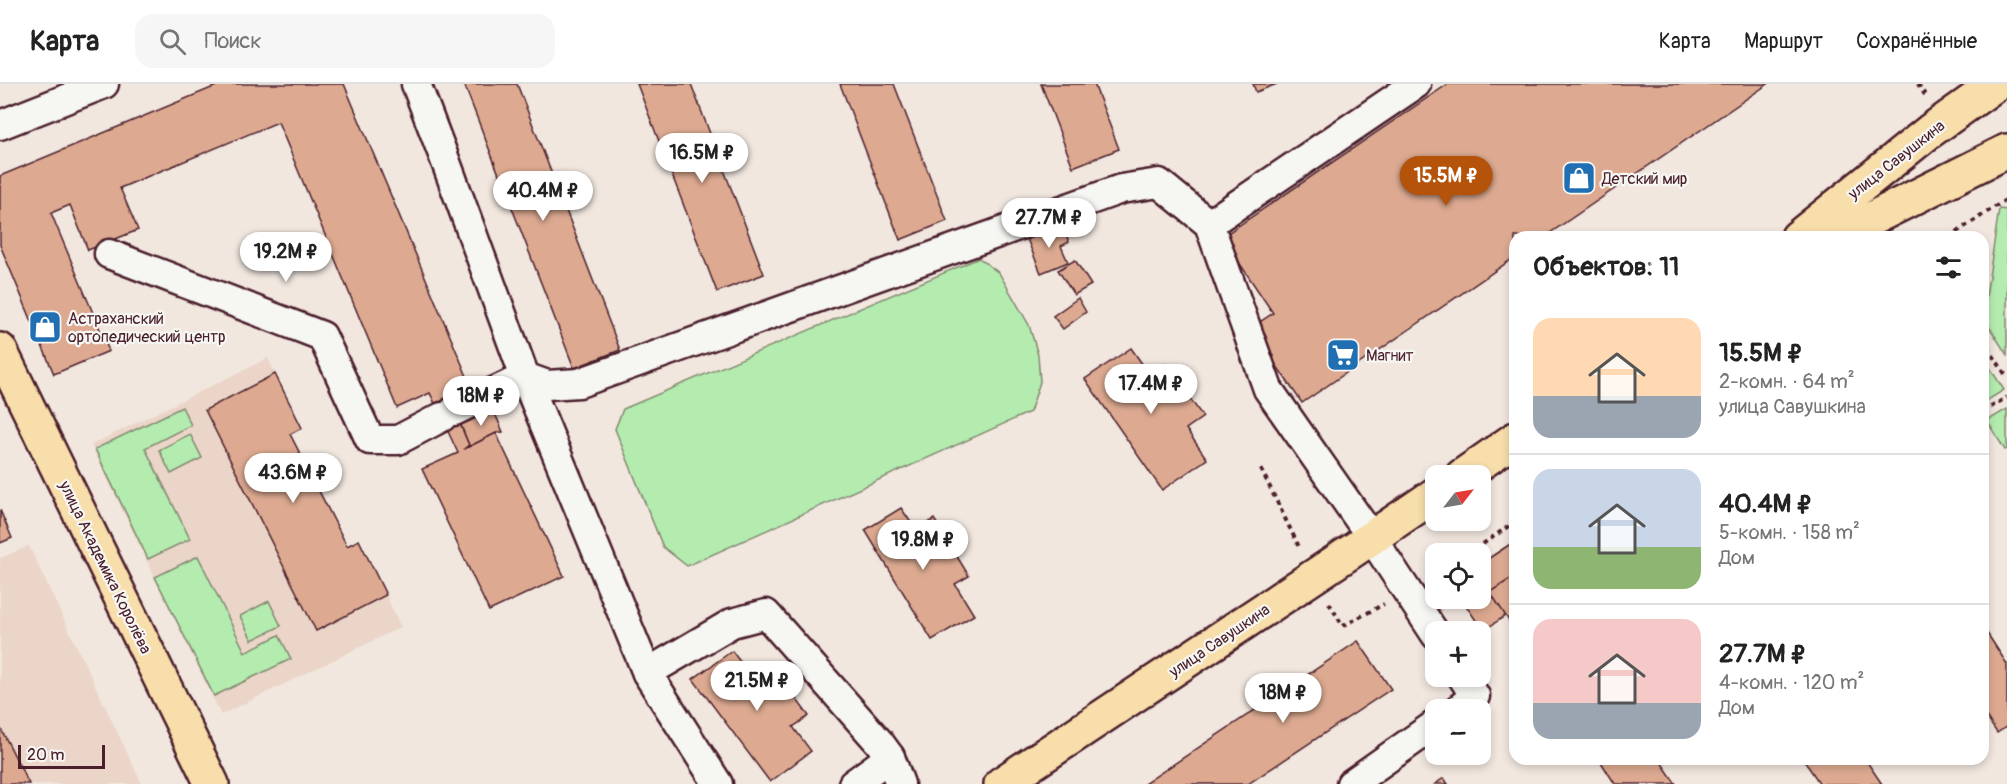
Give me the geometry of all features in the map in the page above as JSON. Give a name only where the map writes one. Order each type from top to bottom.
[{"type":"main road","name":"улица Савушкина","points":[[1805,231],[1930,131],[1996,84]]},
{"type":"main road","name":"улица Савушкина","points":[[1847,231],[2007,151]]},
{"type":"main road","name":"улица Академика Королёва","points":[[0,350],[212,784]]},
{"type":"main road","points":[[1478,465],[1509,443]]},
{"type":"main road","name":"улица Савушкина","points":[[1001,784],[1425,502]]},
{"type":"street","points":[[0,125],[104,84]]},
{"type":"street","points":[[416,84],[525,377],[647,673],[718,784]]},
{"type":"street","points":[[1209,224],[1416,84]]},
{"type":"street","points":[[109,254],[322,336],[370,440],[398,440],[525,377],[547,385],[579,383],[1121,189],[1159,183],[1209,224],[1268,389],[1427,621]]},
{"type":"street","points":[[647,673],[732,623],[766,614],[879,742],[890,757],[900,784]]},
{"type":"street","points":[[1469,687],[1475,696],[1471,699]]},
{"type":"street","points":[[1351,784],[1425,732]]},
{"type":"street","points":[[853,784],[890,757]]},
{"type":"path","points":[[1918,84],[1925,94]]},
{"type":"path","points":[[1957,231],[2007,199]]},
{"type":"path","points":[[1989,349],[2007,377]]},
{"type":"path","points":[[1989,408],[2007,397]]},
{"type":"path","points":[[1484,543],[1509,526]]},
{"type":"shaded area","points":[[268,358],[302,428],[290,435],[347,546],[359,540],[401,627],[221,715],[91,445]]},
{"type":"shaded area","points":[[29,546],[142,784],[0,784],[0,558]]},
{"type":"green space","points":[[1999,209],[2007,210],[2007,355],[1989,326],[1989,276]]},
{"type":"green space","points":[[979,258],[999,273],[1029,325],[1038,355],[1040,382],[1030,412],[687,566],[663,547],[615,429],[623,409]]},
{"type":"green space","points":[[1989,366],[2004,390],[1989,399]]},
{"type":"green space","points":[[182,407],[191,425],[145,448],[190,539],[148,559],[95,449]]},
{"type":"green space","points":[[2007,409],[2007,449],[2005,450],[1989,424],[1989,420]]},
{"type":"green space","points":[[190,434],[202,458],[171,474],[159,450]]},
{"type":"green space","points":[[198,556],[245,652],[279,635],[291,659],[214,696],[155,577]]},
{"type":"green space","points":[[269,601],[281,626],[252,640],[240,616]]},
{"type":"building","points":[[221,84],[344,84],[469,381],[450,389],[447,393],[469,445],[464,449],[496,433],[564,576],[489,611],[422,469],[458,453],[430,393],[397,408],[278,122],[120,188],[138,230],[88,250],[70,205],[51,213],[109,351],[54,374],[0,245],[0,176]]},
{"type":"building","points":[[464,84],[517,84],[620,350],[574,368]]},
{"type":"building","points":[[637,84],[691,84],[764,274],[717,292]]},
{"type":"building","points":[[840,84],[894,84],[947,221],[900,240]]},
{"type":"building","points":[[1041,84],[1094,84],[1119,149],[1073,167]]},
{"type":"building","points":[[1253,84],[1277,84],[1256,92]]},
{"type":"building","points":[[1448,84],[1768,84],[1553,231],[1509,231],[1509,261],[1302,403],[1251,328],[1273,313],[1222,237]]},
{"type":"building","points":[[1062,225],[1069,242],[1061,246],[1068,262],[1041,273],[1027,239]]},
{"type":"building","points":[[1075,260],[1091,285],[1074,295],[1058,270]]},
{"type":"building","points":[[1078,298],[1086,312],[1063,329],[1053,316]]},
{"type":"building","points":[[1131,348],[1150,375],[1166,364],[1203,417],[1186,429],[1207,459],[1162,490],[1085,379]]},
{"type":"building","points":[[275,374],[302,428],[290,434],[347,546],[359,540],[386,595],[316,631],[205,410]]},
{"type":"building","points":[[493,409],[503,432],[496,433],[464,449],[469,445],[460,423]]},
{"type":"building","points":[[901,508],[916,530],[934,519],[969,576],[955,584],[974,615],[932,640],[865,530]]},
{"type":"building","points":[[0,510],[12,538],[0,543]]},
{"type":"building","points":[[1509,545],[1509,613],[1491,626],[1491,621],[1476,621],[1468,609],[1491,609],[1491,557]]},
{"type":"building","points":[[1509,580],[1509,621],[1491,591]]},
{"type":"building","points":[[1989,636],[2007,664],[2007,726],[1997,733],[1989,721]]},
{"type":"building","points":[[1358,641],[1391,689],[1248,784],[1144,784]]},
{"type":"building","points":[[732,651],[750,675],[769,662],[809,716],[793,727],[811,751],[770,782],[693,679]]},
{"type":"building","points":[[0,727],[29,784],[0,784]]},
{"type":"building","points":[[1603,765],[1663,765],[1676,784],[1615,784]]},
{"type":"building","points":[[1807,765],[1869,765],[1882,784],[1820,784]]},
{"type":"building","points":[[1444,778],[1448,784],[1435,784]]},
{"type":"place","name":"Детский мир","points":[[1579,178]]},
{"type":"place","name":"Астраханский ортопедический центр","points":[[45,327]]},
{"type":"place","name":"Магнит","points":[[1343,355]]}]
